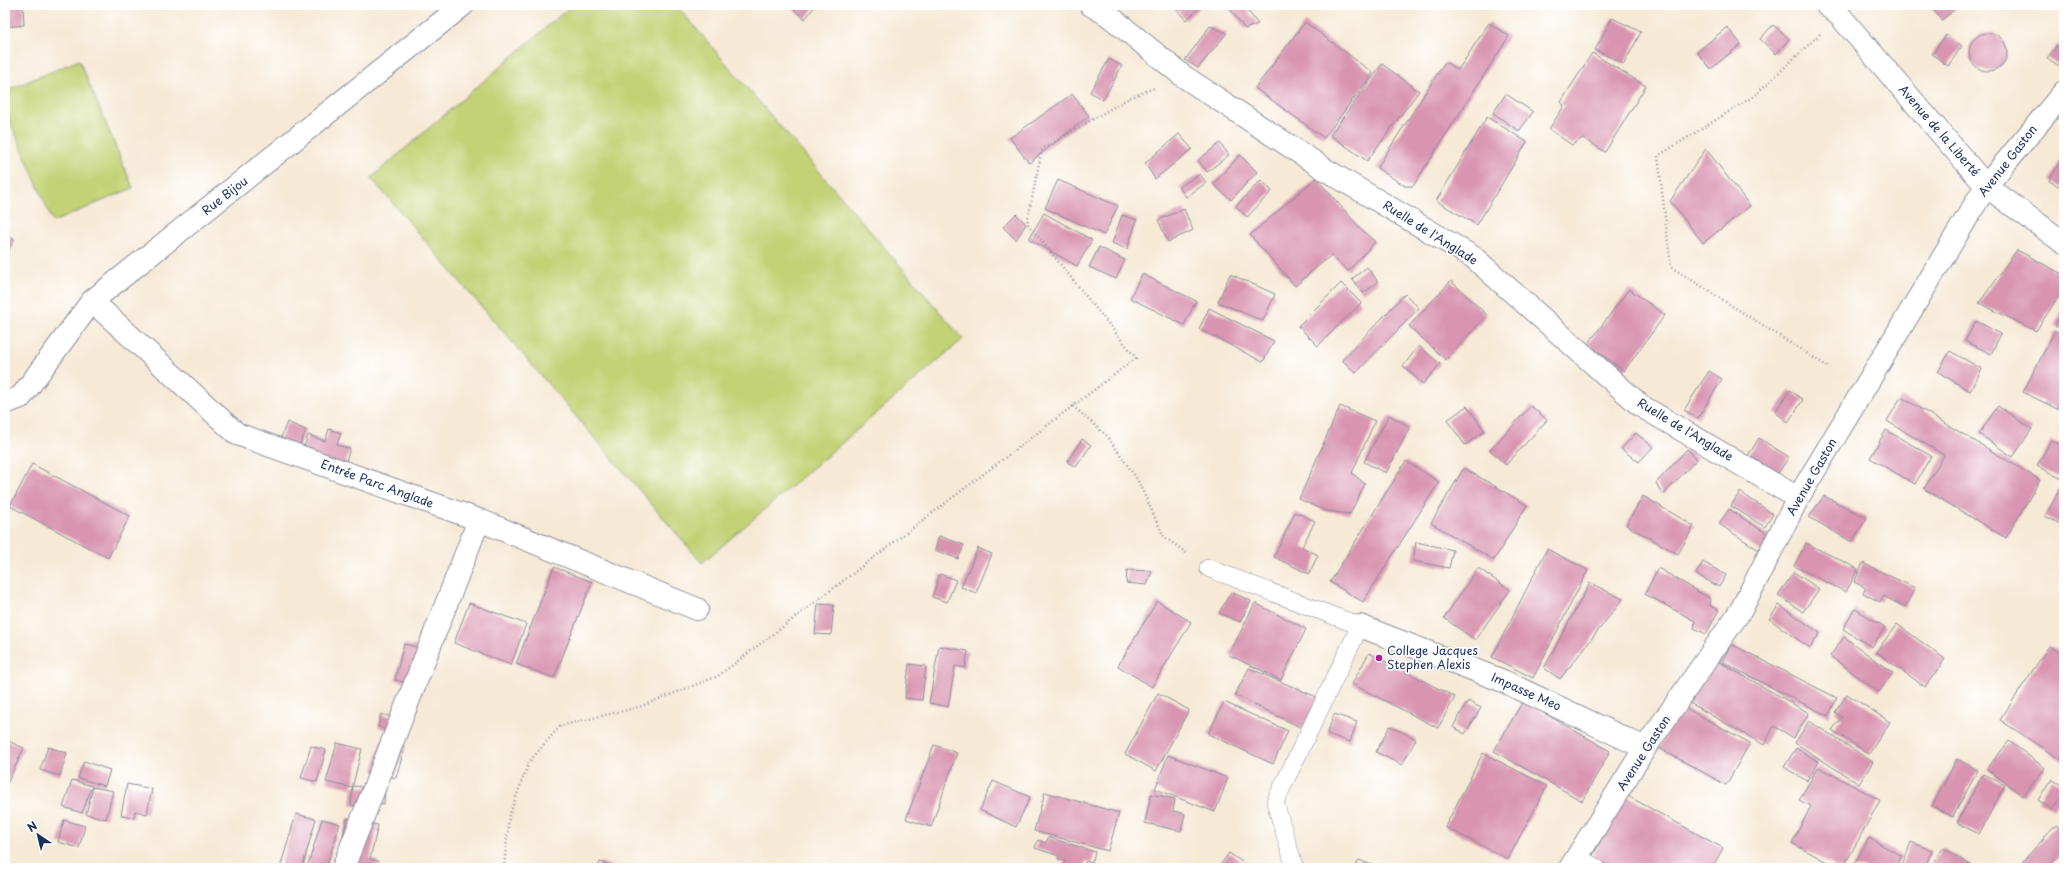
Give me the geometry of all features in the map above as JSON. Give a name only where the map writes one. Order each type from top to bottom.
[{"type":"street","name":"Rue Bijou","points":[[5,403],[21,397],[92,301],[463,5]]},
{"type":"street","name":"Ruelle de l'Anglade","points":[[1091,5],[1108,15],[1183,76],[1326,170],[1473,257],[1641,406],[1798,498]]},
{"type":"street","name":"Avenue de la Liberté","points":[[1834,11],[1986,186],[2064,243]]},
{"type":"street","name":"Avenue Gaston","points":[[1574,862],[1645,748],[1741,610],[1798,498],[1986,186],[2064,92]]},
{"type":"street","name":"Entrée Parc Anglade","points":[[92,301],[237,434],[479,520],[697,609]]},
{"type":"street","points":[[343,868],[479,520]]},
{"type":"street","name":"Impasse Meo","points":[[1360,626],[1503,680],[1645,748]]},
{"type":"lane","points":[[1208,568],[1360,626],[1275,802],[1295,868]]},
{"type":"lane","points":[[1574,862],[1598,868]]},
{"type":"path","points":[[1830,368],[1671,267],[1658,156],[1754,96],[1834,11]]},
{"type":"path","points":[[504,868],[509,816],[529,762],[560,726],[639,707],[718,676],[1136,358],[1027,223],[1042,149],[1130,98],[1183,76]]},
{"type":"path","points":[[1073,406],[1107,436],[1120,454],[1137,479],[1164,537],[1208,568]]},
{"type":"green space","points":[[572,5],[676,5],[963,339],[702,563],[371,178]]},
{"type":"green space","points":[[79,60],[133,188],[53,222],[5,109],[5,91]]},
{"type":"building","points":[[5,5],[23,5],[24,25],[5,27]]},
{"type":"building","points":[[788,5],[816,5],[805,19]]},
{"type":"building","points":[[1181,5],[1203,5],[1186,20],[1176,9]]},
{"type":"building","points":[[1227,5],[1243,5],[1258,24],[1245,29]]},
{"type":"building","points":[[1929,5],[1960,5],[1942,20]]},
{"type":"building","points":[[1612,18],[1641,32],[1624,64],[1595,50]]},
{"type":"building","points":[[1305,22],[1373,73],[1324,138],[1255,88]]},
{"type":"building","points":[[1489,23],[1509,36],[1413,186],[1405,186],[1377,168],[1445,62],[1458,70]]},
{"type":"building","points":[[1773,25],[1789,39],[1776,54],[1760,39]]},
{"type":"building","points":[[1210,26],[1227,33],[1198,68],[1185,60]]},
{"type":"building","points":[[1727,27],[1741,44],[1711,69],[1697,52]]},
{"type":"building","points":[[1984,33],[1992,33],[2002,38],[2006,45],[2006,59],[2002,66],[1992,71],[1984,71],[1974,66],[1972,63],[1969,56],[1969,48],[1974,38],[1977,36]]},
{"type":"building","points":[[1946,35],[1962,46],[1948,66],[1932,54]]},
{"type":"building","points":[[2057,45],[2064,50],[2064,69],[2047,58]]},
{"type":"building","points":[[1592,53],[1646,86],[1605,152],[1583,138],[1572,145],[1549,129],[1564,106],[1561,102]]},
{"type":"building","points":[[1109,59],[1122,66],[1103,100],[1090,92]]},
{"type":"building","points":[[1382,64],[1419,91],[1367,161],[1330,135]]},
{"type":"building","points":[[1072,94],[1089,116],[1029,163],[1010,138]]},
{"type":"building","points":[[1506,94],[1533,112],[1519,131],[1493,113]]},
{"type":"building","points":[[1487,117],[1527,142],[1477,225],[1436,201]]},
{"type":"building","points":[[1179,134],[1192,149],[1155,179],[1145,163]]},
{"type":"building","points":[[1220,143],[1229,155],[1207,172],[1198,160]]},
{"type":"building","points":[[1706,149],[1750,206],[1703,243],[1670,201]]},
{"type":"building","points":[[2064,154],[2064,189],[2049,181]]},
{"type":"building","points":[[1240,155],[1257,172],[1231,200],[1213,184]]},
{"type":"building","points":[[1200,174],[1206,183],[1186,197],[1179,187]]},
{"type":"building","points":[[1316,178],[1361,229],[1375,242],[1348,271],[1331,255],[1295,286],[1250,235]]},
{"type":"building","points":[[1058,180],[1118,206],[1104,235],[1045,208]]},
{"type":"building","points":[[1261,180],[1272,191],[1247,217],[1236,206]]},
{"type":"building","points":[[1184,209],[1193,230],[1168,242],[1158,220]]},
{"type":"building","points":[[1044,213],[1092,240],[1077,266],[1029,239]]},
{"type":"building","points":[[1016,214],[1026,224],[1016,240],[1003,227]]},
{"type":"building","points":[[1122,215],[1137,220],[1127,249],[1112,243]]},
{"type":"building","points":[[5,236],[14,239],[5,260]]},
{"type":"building","points":[[1099,247],[1125,260],[1116,279],[1089,267]]},
{"type":"building","points":[[2017,250],[2064,275],[2064,288],[2036,331],[1979,303]]},
{"type":"building","points":[[1367,267],[1378,282],[1363,293],[1352,279]]},
{"type":"building","points":[[1142,274],[1196,301],[1184,325],[1130,298]]},
{"type":"building","points":[[1230,274],[1275,294],[1263,321],[1218,302]]},
{"type":"building","points":[[1451,281],[1487,315],[1446,360],[1409,326]]},
{"type":"building","points":[[1341,283],[1361,303],[1318,346],[1298,326]]},
{"type":"building","points":[[1629,289],[1665,315],[1624,371],[1588,344]]},
{"type":"building","points":[[1405,294],[1419,308],[1356,373],[1342,360]]},
{"type":"building","points":[[2064,306],[2064,330],[2055,326]]},
{"type":"building","points":[[1209,308],[1274,341],[1263,362],[1199,329]]},
{"type":"building","points":[[1976,321],[2001,334],[1991,354],[1965,341]]},
{"type":"building","points":[[2055,331],[2064,336],[2064,395],[2057,409],[2023,392]]},
{"type":"building","points":[[1419,346],[1440,364],[1423,384],[1403,366]]},
{"type":"building","points":[[1950,351],[1982,369],[1970,391],[1938,372]]},
{"type":"building","points":[[1709,371],[1722,379],[1698,418],[1684,410]]},
{"type":"building","points":[[1790,390],[1803,400],[1788,422],[1775,412]]},
{"type":"building","points":[[1901,397],[2040,480],[2006,538],[1924,489],[1944,455],[1887,421]]},
{"type":"building","points":[[1340,406],[1375,421],[1352,473],[1365,484],[1350,514],[1325,511],[1299,499]]},
{"type":"building","points":[[1467,406],[1485,431],[1465,445],[1447,420]]},
{"type":"building","points":[[1531,406],[1547,420],[1506,465],[1490,450]]},
{"type":"building","points":[[1998,406],[2032,429],[2013,457],[1979,434]]},
{"type":"building","points":[[1389,415],[1410,427],[1386,473],[1364,462]]},
{"type":"building","points":[[287,422],[306,430],[297,452],[278,445]]},
{"type":"building","points":[[329,429],[341,433],[337,445],[350,449],[343,470],[302,454],[308,435],[325,441]]},
{"type":"building","points":[[1886,430],[1931,456],[1915,484],[1870,458]]},
{"type":"building","points":[[1636,433],[1653,447],[1639,462],[1621,449]]},
{"type":"building","points":[[1759,438],[1789,457],[1775,478],[1746,459]]},
{"type":"building","points":[[1082,439],[1091,445],[1076,467],[1067,462]]},
{"type":"building","points":[[2051,440],[2064,446],[2064,480],[2037,466]]},
{"type":"building","points":[[1687,449],[1697,459],[1663,495],[1656,483]]},
{"type":"building","points":[[1406,461],[1439,482],[1363,602],[1330,582]]},
{"type":"building","points":[[32,464],[130,516],[108,558],[10,506]]},
{"type":"building","points":[[1464,468],[1527,505],[1494,560],[1431,523]]},
{"type":"building","points":[[2062,485],[2064,487],[2064,526],[2045,516]]},
{"type":"building","points":[[1740,492],[1773,514],[1765,527],[1731,506]]},
{"type":"building","points":[[1643,496],[1694,526],[1678,554],[1626,525]]},
{"type":"building","points":[[1824,496],[1867,518],[1852,542],[1809,517]]},
{"type":"building","points":[[1729,509],[1772,537],[1762,552],[1719,524]]},
{"type":"building","points":[[1295,512],[1315,521],[1302,547],[1318,555],[1309,574],[1274,557]]},
{"type":"building","points":[[939,536],[964,545],[958,559],[935,550]]},
{"type":"building","points":[[1416,542],[1453,550],[1449,568],[1413,561]]},
{"type":"building","points":[[1806,543],[1858,569],[1846,592],[1794,566]]},
{"type":"building","points":[[978,548],[992,554],[976,593],[961,587]]},
{"type":"building","points":[[1547,549],[1588,570],[1533,678],[1492,657]]},
{"type":"building","points":[[1703,562],[1726,575],[1719,587],[1696,574]]},
{"type":"building","points":[[1863,563],[1915,588],[1905,607],[1883,596],[1880,602],[1863,593],[1866,588],[1854,582]]},
{"type":"building","points":[[554,567],[592,582],[554,678],[516,664]]},
{"type":"building","points":[[1478,568],[1510,590],[1475,640],[1444,618]]},
{"type":"building","points":[[1658,568],[1711,599],[1710,606],[1719,610],[1706,634],[1694,628],[1695,621],[1645,594]]},
{"type":"building","points":[[1127,570],[1152,571],[1147,585],[1126,583]]},
{"type":"building","points":[[1794,572],[1819,589],[1803,612],[1778,595]]},
{"type":"building","points":[[940,574],[956,580],[947,602],[932,597]]},
{"type":"building","points":[[1590,583],[1623,599],[1560,679],[1544,668]]},
{"type":"building","points":[[1231,592],[1251,601],[1240,622],[1219,613]]},
{"type":"building","points":[[1157,601],[1191,622],[1152,687],[1118,666]]},
{"type":"building","points":[[469,603],[526,624],[511,665],[454,643]]},
{"type":"building","points":[[1255,603],[1306,629],[1281,680],[1229,655]]},
{"type":"building","points":[[818,604],[834,605],[831,635],[815,634]]},
{"type":"building","points":[[1779,605],[1820,633],[1810,648],[1769,619]]},
{"type":"building","points":[[1855,609],[1885,627],[1872,647],[1843,629]]},
{"type":"building","points":[[1897,624],[1945,659],[1925,687],[1876,652]]},
{"type":"building","points":[[1844,637],[1893,673],[1879,692],[1830,656]]},
{"type":"building","points":[[404,644],[421,648],[413,684],[395,680]]},
{"type":"building","points":[[1731,644],[1837,698],[1828,716],[1722,662]]},
{"type":"building","points":[[939,646],[968,651],[965,668],[955,666],[948,707],[929,703]]},
{"type":"building","points":[[2049,646],[2064,655],[2064,762],[2000,720]]},
{"type":"building","points":[[1369,653],[1455,697],[1438,728],[1352,684]]},
{"type":"building","points":[[1714,659],[1809,713],[1794,738],[1774,726],[1764,745],[1688,702]]},
{"type":"building","points":[[909,664],[926,666],[922,700],[905,698]]},
{"type":"building","points":[[1249,668],[1319,698],[1304,729],[1235,695]]},
{"type":"building","points":[[1158,693],[1189,710],[1156,771],[1125,754]]},
{"type":"building","points":[[1847,694],[1890,722],[1869,754],[1832,730],[1842,717],[1835,712]]},
{"type":"building","points":[[1468,701],[1481,708],[1465,734],[1453,727]]},
{"type":"building","points":[[1523,701],[1610,751],[1582,801],[1494,751]]},
{"type":"building","points":[[1224,702],[1288,731],[1273,764],[1208,734]]},
{"type":"building","points":[[1682,706],[1750,743],[1726,785],[1659,748]]},
{"type":"building","points":[[381,714],[402,720],[399,734],[378,727]]},
{"type":"building","points":[[1334,714],[1357,722],[1350,742],[1327,734]]},
{"type":"building","points":[[1809,721],[1873,762],[1859,784],[1795,743]]},
{"type":"building","points":[[1390,726],[1416,739],[1402,765],[1376,752]]},
{"type":"building","points":[[381,740],[405,747],[396,778],[373,771]]},
{"type":"building","points":[[8,741],[24,748],[5,788],[5,748]]},
{"type":"building","points":[[2009,741],[2045,768],[2023,796],[1987,769]]},
{"type":"building","points":[[337,743],[362,749],[352,788],[326,782]]},
{"type":"building","points":[[934,745],[957,753],[931,827],[906,819]]},
{"type":"building","points":[[311,746],[326,750],[317,782],[301,778]]},
{"type":"building","points":[[48,747],[67,753],[60,776],[40,770]]},
{"type":"building","points":[[1796,748],[1819,762],[1807,781],[1784,767]]},
{"type":"building","points":[[1483,753],[1547,786],[1508,859],[1445,827]]},
{"type":"building","points":[[1168,755],[1228,778],[1215,812],[1155,789]]},
{"type":"building","points":[[1957,759],[1978,770],[1953,817],[1932,806]]},
{"type":"building","points":[[84,761],[110,770],[105,786],[78,778]]},
{"type":"building","points":[[1818,767],[1880,800],[1843,868],[1838,868],[1792,843],[1811,806],[1799,800]]},
{"type":"building","points":[[1983,774],[2005,785],[1979,834],[1957,823]]},
{"type":"building","points":[[2052,779],[2064,787],[2064,794],[2053,810],[2038,800]]},
{"type":"building","points":[[72,780],[92,786],[82,813],[63,807]]},
{"type":"building","points":[[993,781],[1030,797],[1016,827],[980,810]]},
{"type":"building","points":[[127,784],[152,789],[147,814],[135,811],[134,818],[121,815]]},
{"type":"building","points":[[353,786],[385,789],[384,804],[371,802],[371,808],[351,805]]},
{"type":"building","points":[[93,787],[113,791],[106,819],[86,814]]},
{"type":"building","points":[[1045,792],[1119,813],[1108,851],[1034,831]]},
{"type":"building","points":[[1151,794],[1175,799],[1173,811],[1185,814],[1181,831],[1145,823]]},
{"type":"building","points":[[1626,795],[1723,848],[1712,868],[1613,868],[1592,857]]},
{"type":"building","points":[[296,814],[316,819],[302,868],[280,868]]},
{"type":"building","points":[[347,818],[378,825],[370,859],[378,861],[376,868],[335,868]]},
{"type":"building","points":[[322,819],[340,824],[326,868],[307,868]]},
{"type":"building","points":[[64,820],[85,826],[79,848],[58,842]]},
{"type":"building","points":[[2056,825],[2064,832],[2064,850],[2047,868],[2031,868],[2023,861]]},
{"type":"building","points":[[1048,837],[1095,852],[1092,863],[1086,861],[1083,868],[1062,868],[1065,861],[1058,859],[1059,856],[1035,848],[1038,840],[1046,843]]},
{"type":"building","points":[[1869,838],[1902,856],[1895,868],[1852,868]]},
{"type":"building","points":[[1911,842],[1932,850],[1925,868],[1908,868],[1902,866]]},
{"type":"building","points":[[1943,848],[1975,868],[1930,868]]},
{"type":"building","points":[[1229,853],[1249,867],[1218,868]]},
{"type":"building","points":[[1359,860],[1379,868],[1355,868]]},
{"type":"building","points":[[600,862],[618,868],[598,868]]},
{"type":"building","points":[[2013,864],[2020,868],[2010,868]]},
{"type":"place","name":"College Jacques Stephen Alexis","points":[[1379,658]]}]
